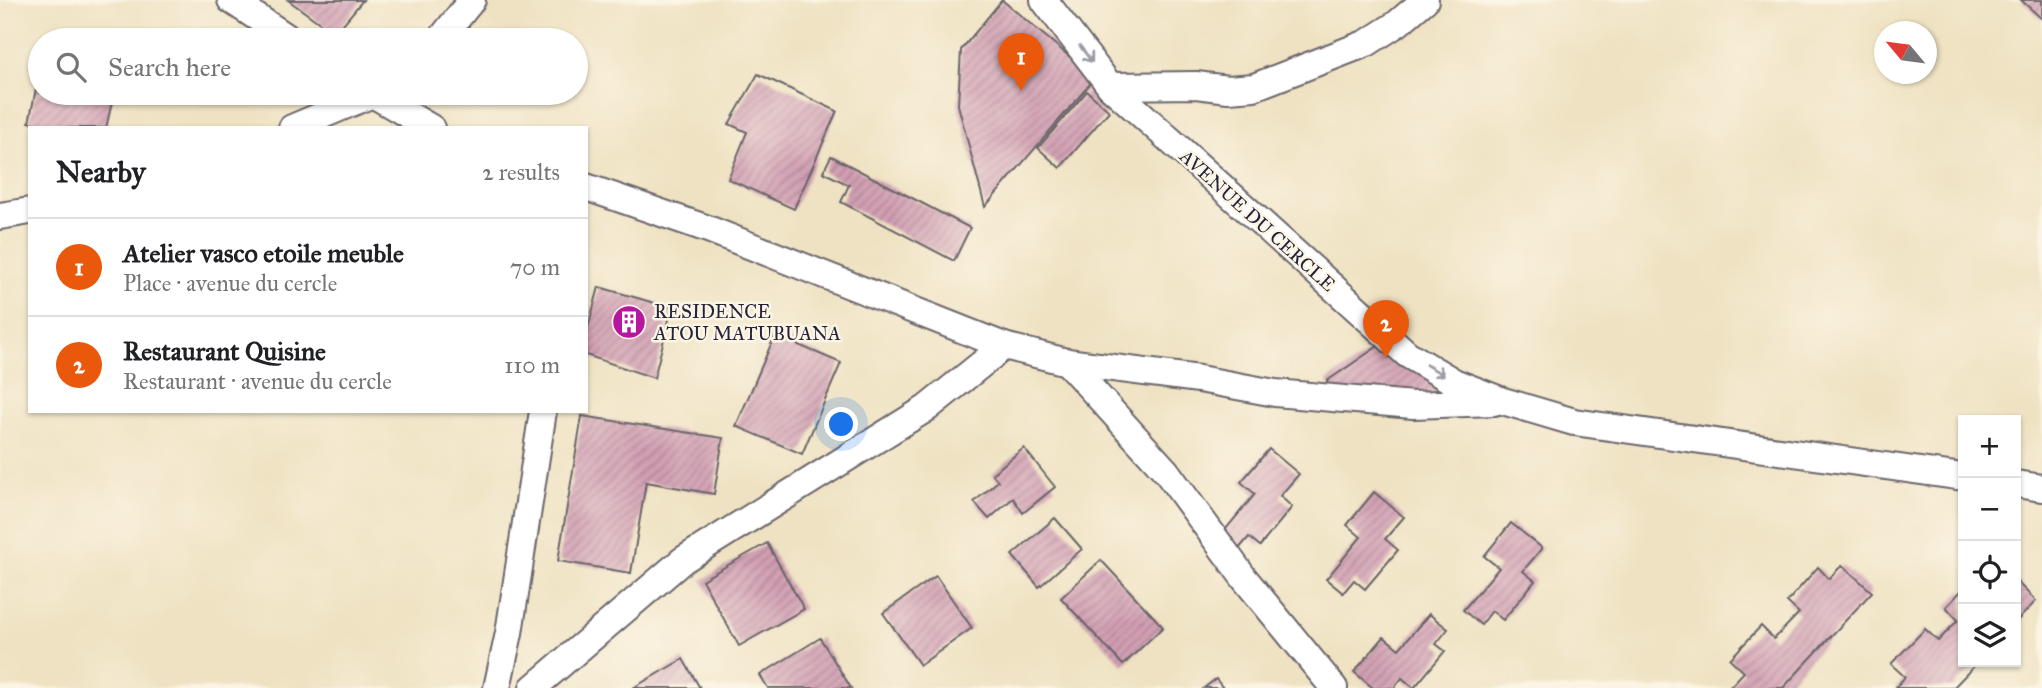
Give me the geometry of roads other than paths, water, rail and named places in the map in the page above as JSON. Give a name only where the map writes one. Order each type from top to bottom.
[{"type":"street","points":[[231,0],[273,28]]},
{"type":"street","points":[[450,28],[472,0]]},
{"type":"street","name":"AVENUE DU CERCLE","points":[[1044,0],[1110,86],[1407,354],[1454,382],[1503,401]]},
{"type":"street","points":[[1110,86],[1196,85],[1228,89],[1254,87],[1367,43],[1398,23],[1425,0]]},
{"type":"street","points":[[297,126],[345,105]]},
{"type":"street","points":[[393,105],[428,126]]},
{"type":"street","points":[[588,188],[708,229],[1004,346],[1067,362],[1199,379],[1275,393],[1413,405],[1503,401],[1574,422],[1958,476]]},
{"type":"street","points":[[0,216],[28,211]]},
{"type":"street","points":[[533,688],[683,560],[927,408],[1004,346]]},
{"type":"street","points":[[1067,362],[1166,471],[1244,578],[1334,688]]},
{"type":"street","points":[[497,688],[509,633],[543,413]]},
{"type":"street","points":[[2021,485],[2042,488]]},
{"type":"place","name":"Atelier vasco etoile meuble","points":[[1021,91]]},
{"type":"place","name":"RESIDENCE ATOU MATUBUANA","points":[[629,322]]},
{"type":"place","name":"Restaurant Quisine","points":[[1386,358]]}]
